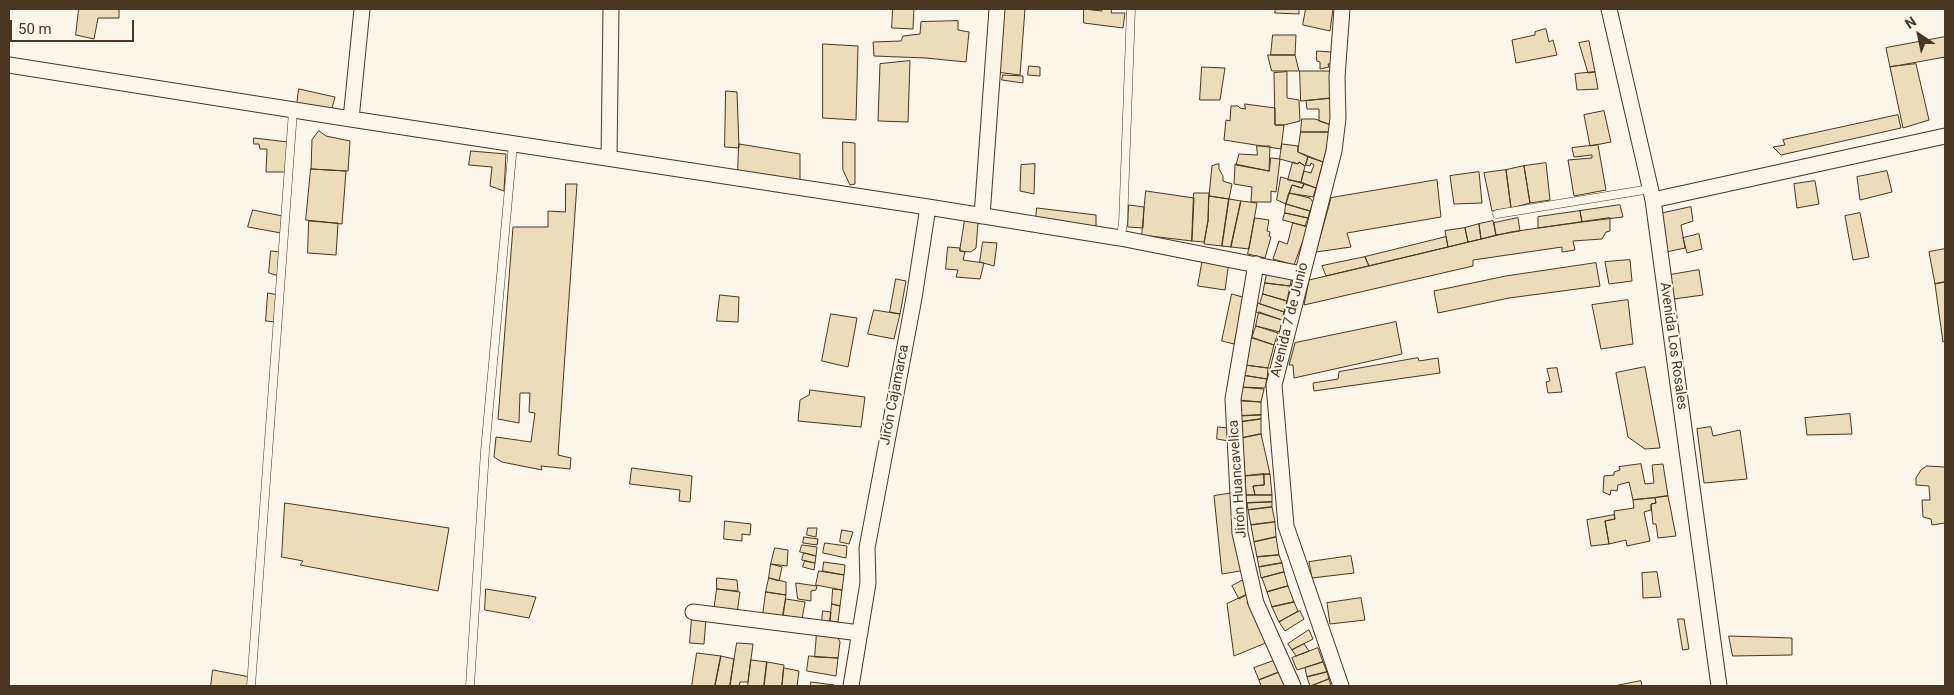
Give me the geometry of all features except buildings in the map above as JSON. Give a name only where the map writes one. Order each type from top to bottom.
[{"type":"street","points":[[351,120],[362,9]]},
{"type":"street","points":[[609,158],[611,9]]},
{"type":"street","points":[[982,216],[997,9]]},
{"type":"street","name":"Avenida 7 de Junio","points":[[1341,686],[1286,526],[1274,385],[1334,150],[1338,118],[1337,78],[1342,9]]},
{"type":"street","name":"Avenida Los Rosales","points":[[1609,9],[1652,195],[1719,686]]},
{"type":"street","points":[[9,65],[351,120],[928,206],[1120,238],[1302,274]]},
{"type":"street","points":[[1652,195],[1945,136]]},
{"type":"street","name":"Jirón Cajamarca","points":[[851,686],[868,583],[867,548],[914,298],[928,206]]},
{"type":"street","name":"Jirón Huancavelica","points":[[1256,264],[1233,399],[1240,533],[1256,603],[1293,686]]},
{"type":"street","points":[[693,612],[860,633]]},
{"type":"lane","points":[[1120,238],[1123,224],[1131,9]]},
{"type":"lane","points":[[251,686],[293,111]]},
{"type":"lane","points":[[470,686],[485,451],[513,144]]},
{"type":"lane","points":[[1497,214],[1652,195]]}]
